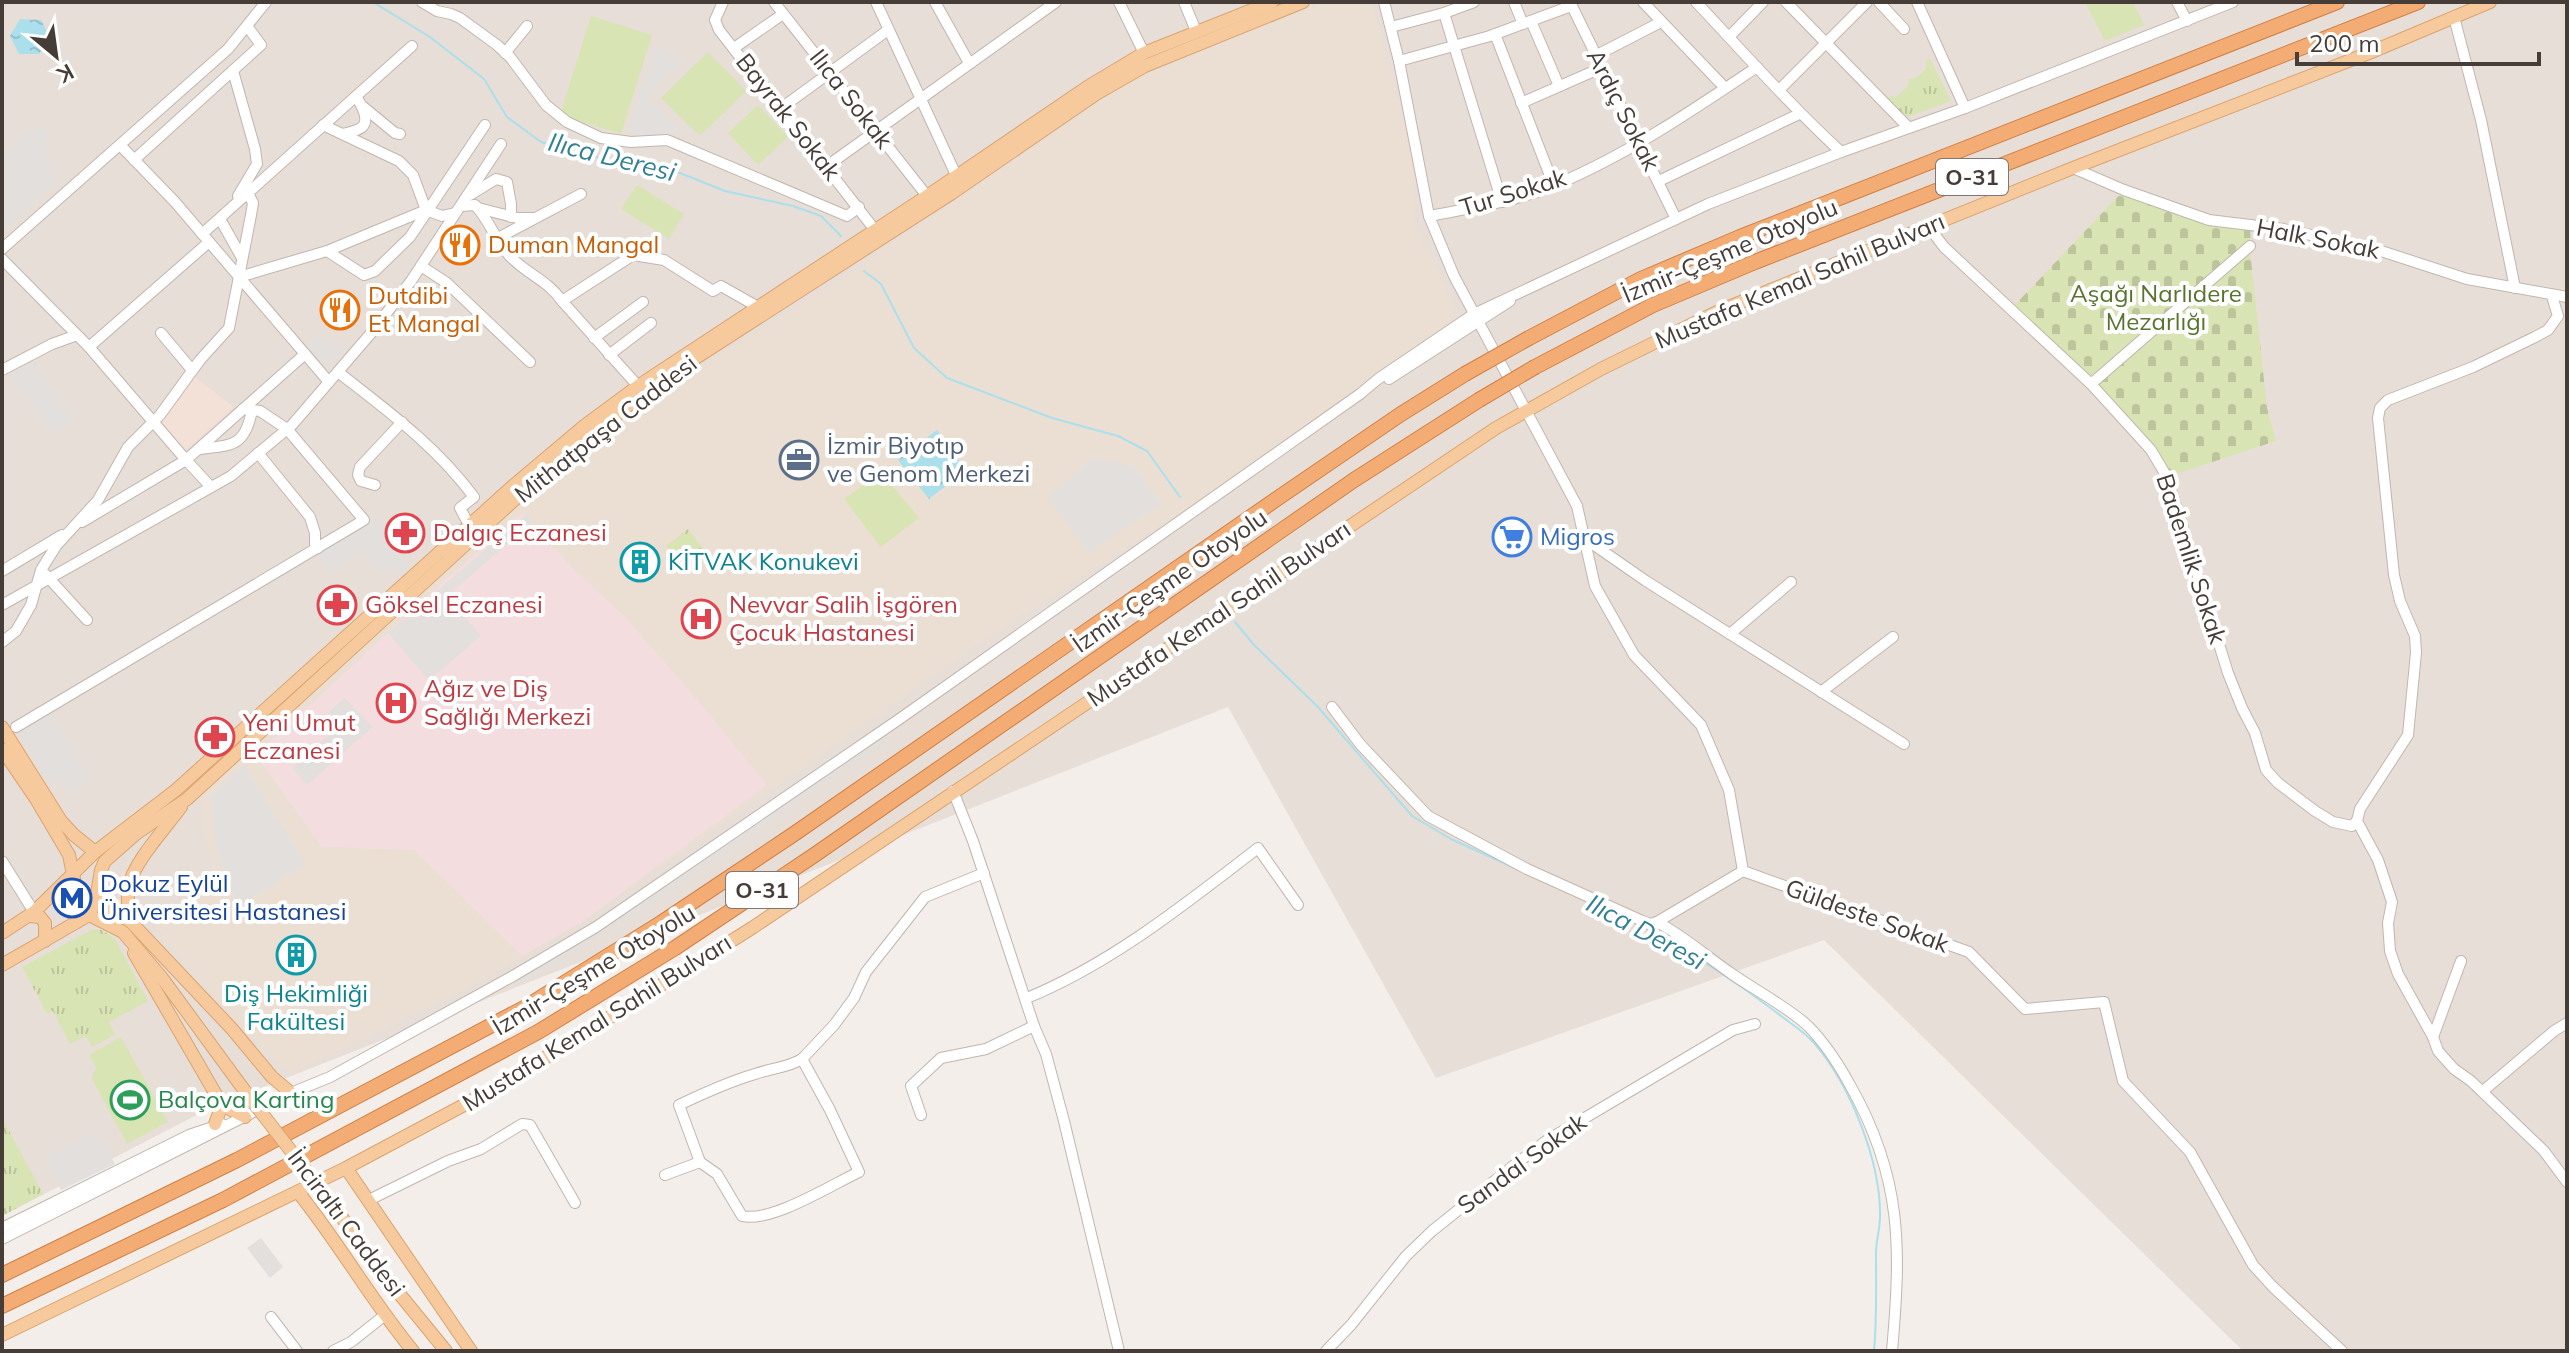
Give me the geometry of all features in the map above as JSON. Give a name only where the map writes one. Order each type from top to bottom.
[{"type":"highway","name":"İzmir-Çeşme Otoyolu","points":[[2,1275],[237,1160],[524,1008],[661,923],[794,834],[1401,414],[1529,338],[1641,279],[1740,237],[2337,2]]},
{"type":"highway","name":"İzmir-Çeşme Otoyolu","points":[[2,1306],[223,1200],[538,1032],[675,948],[788,873],[1354,480],[1535,367],[1653,305],[1755,262],[2418,2]]},
{"type":"main road","name":"Mithatpaşa Caddesi","points":[[2,933],[32,914],[95,852],[181,795],[469,525],[584,426],[638,386],[1089,86],[1144,53],[1272,2]]},
{"type":"main road","name":"Mithatpaşa Caddesi","points":[[89,915],[96,900],[105,861],[535,481],[635,400],[952,193],[1096,94],[1145,66],[1303,2]]},
{"type":"main road","name":"Mustafa Kemal Sahil Bulvarı","points":[[2,1335],[346,1168],[548,1056],[752,928],[1496,428],[1601,369],[1721,310],[2490,2]]},
{"type":"main road","points":[[2,727],[61,821],[95,852],[96,900],[129,926],[232,1029],[272,1077],[291,1093]]},
{"type":"main road","points":[[2,749],[69,855],[73,876],[89,915]]},
{"type":"main road","points":[[181,795],[134,872],[127,902],[129,926],[222,1105],[241,1119]]},
{"type":"main road","points":[[32,914],[45,923],[45,941]]},
{"type":"main road","points":[[2,965],[89,915],[129,926]]},
{"type":"main road","name":"İnciraltı Caddesi","points":[[129,926],[162,978],[250,1098],[384,1275],[446,1351]]},
{"type":"main road","points":[[215,1124],[222,1105]]},
{"type":"main road","points":[[346,1168],[471,1351]]},
{"type":"main road","points":[[298,1192],[325,1225],[413,1351]]},
{"type":"street","points":[[2,249],[228,49],[266,2]]},
{"type":"street","points":[[422,2],[437,11],[460,18],[505,53],[555,114],[601,138],[631,142],[667,140],[847,216],[859,207]]},
{"type":"street","name":"Bayrak Sokak","points":[[723,2],[715,20],[719,30],[875,230]]},
{"type":"street","name":"Ilıca Sokak","points":[[774,2],[927,196]]},
{"type":"street","points":[[876,2],[956,175]]},
{"type":"street","points":[[935,2],[969,63]]},
{"type":"street","points":[[827,166],[1056,2]]},
{"type":"street","points":[[1119,2],[1144,53]]},
{"type":"street","points":[[1184,2],[1196,31]]},
{"type":"street","points":[[1391,27],[1474,2]]},
{"type":"street","points":[[1514,2],[1559,86]]},
{"type":"street","points":[[1643,2],[1725,88]]},
{"type":"street","points":[[1696,2],[1799,114],[1841,152]]},
{"type":"street","points":[[1729,37],[1763,2]]},
{"type":"street","points":[[1786,2],[1908,127]]},
{"type":"street","points":[[1779,90],[1867,2]]},
{"type":"street","points":[[1879,2],[1904,29]]},
{"type":"street","points":[[1917,2],[1965,108]]},
{"type":"street","points":[[2177,2],[2187,21]]},
{"type":"street","points":[[2,1239],[291,1093],[330,1077],[596,927],[912,711],[1360,394],[1383,383],[1476,318],[1708,204],[1965,108],[2233,2]]},
{"type":"street","points":[[1399,61],[1495,34],[1570,4]]},
{"type":"street","name":"Ardıç Sokak","points":[[1570,4],[1676,219]]},
{"type":"street","points":[[1332,707],[1360,744],[1428,816],[1527,869],[1649,924],[1743,871],[1729,790],[1701,725],[1634,655],[1595,586],[1577,506],[1454,276],[1429,216],[1387,5]]},
{"type":"street","points":[[1444,13],[1502,202]]},
{"type":"street","points":[[734,48],[783,14]]},
{"type":"street","points":[[2454,17],[2481,120],[2515,288]]},
{"type":"street","points":[[1595,56],[1661,22]]},
{"type":"street","points":[[134,160],[261,45],[247,26]]},
{"type":"street","points":[[505,53],[527,26]]},
{"type":"street","points":[[780,109],[888,30]]},
{"type":"street","points":[[1495,34],[1554,186]]},
{"type":"street","points":[[223,215],[323,125],[358,100],[412,46]]},
{"type":"street","name":"Tur Sokak","points":[[1429,216],[1502,202],[1554,186],[1638,144],[1757,67]]},
{"type":"street","points":[[1521,103],[1601,68]]},
{"type":"street","points":[[89,347],[206,238],[249,181],[257,164],[255,149],[233,71]]},
{"type":"street","points":[[343,134],[365,125],[366,117],[358,100]]},
{"type":"street","points":[[358,100],[400,134]]},
{"type":"street","points":[[1659,181],[1799,114]]},
{"type":"street","points":[[323,125],[399,161],[413,175],[426,210]]},
{"type":"street","points":[[327,251],[364,275],[375,271],[410,237],[485,125]]},
{"type":"street","points":[[44,573],[231,476],[287,429],[372,332],[421,266],[501,144]]},
{"type":"street","points":[[120,145],[206,238],[329,382]]},
{"type":"street","name":"Halk Sokak","points":[[2073,168],[2209,220],[2283,229],[2375,249],[2467,279],[2567,297]]},
{"type":"street","points":[[239,277],[327,251],[426,210],[450,216],[496,179],[507,182],[511,217]]},
{"type":"street","points":[[2,642],[16,631],[31,605],[37,584],[70,530],[98,500],[128,447],[152,423],[229,328],[253,203],[248,193]]},
{"type":"street","points":[[498,238],[581,194]]},
{"type":"street","points":[[461,205],[475,205],[511,217],[537,218]]},
{"type":"street","points":[[478,208],[509,256],[553,287],[638,386]]},
{"type":"street","points":[[223,215],[243,259]]},
{"type":"street","name":"Bademlik Sokak","points":[[1928,226],[1944,247],[2091,384],[2151,450],[2167,477],[2228,673],[2255,733],[2266,770],[2278,783],[2333,822],[2352,826],[2357,821]]},
{"type":"street","points":[[2091,384],[2250,246]]},
{"type":"street","points":[[562,301],[633,255],[664,260],[713,291],[721,286],[758,307]]},
{"type":"street","points":[[2,259],[89,347],[152,423],[211,487]]},
{"type":"street","points":[[421,266],[447,283],[530,362]]},
{"type":"street","points":[[2552,296],[2558,316],[2548,330],[2473,367],[2388,400],[2380,408],[2378,418],[2383,478],[2394,575],[2400,601],[2415,636],[2416,653],[2408,735],[2360,809],[2357,821],[2378,860],[2392,902],[2387,939],[2398,974],[2438,1051],[2544,1151],[2567,1182]]},
{"type":"street","points":[[594,338],[643,302]]},
{"type":"street","points":[[609,355],[651,323]]},
{"type":"street","points":[[161,333],[192,370]]},
{"type":"street","points":[[2,370],[52,344],[77,335]]},
{"type":"street","points":[[2,571],[186,460],[248,410],[305,354]]},
{"type":"street","points":[[338,372],[434,450],[485,511]]},
{"type":"street","points":[[16,727],[364,520],[287,429],[273,418],[248,410]]},
{"type":"street","points":[[198,449],[226,447],[236,442],[249,426],[248,410]]},
{"type":"street","points":[[375,485],[361,481],[358,475],[360,467],[402,422]]},
{"type":"street","points":[[258,453],[310,517],[318,548]]},
{"type":"street","points":[[469,525],[460,508],[474,497]]},
{"type":"street","points":[[1584,538],[1646,581],[1904,744]]},
{"type":"street","points":[[44,573],[87,620]]},
{"type":"street","points":[[1730,634],[1791,582]]},
{"type":"street","points":[[2,605],[37,584]]},
{"type":"street","points":[[1821,692],[1893,637]]},
{"type":"street","points":[[953,791],[1046,1054],[1119,1351]]},
{"type":"street","points":[[1027,998],[1064,983],[1163,921],[1258,848],[1298,905]]},
{"type":"street","points":[[2,861],[7,878],[32,914]]},
{"type":"street","name":"Güldeste Sokak","points":[[1743,871],[1969,952],[2025,1009],[2104,1002],[2123,1081],[2190,1152],[2253,1265],[2342,1351]]},
{"type":"street","points":[[802,1059],[859,1172],[772,1214],[751,1218],[742,1216],[717,1174],[700,1162],[679,1105],[722,1085],[759,1072],[790,1066],[802,1059],[834,1025],[854,998],[866,972],[925,897],[984,873]]},
{"type":"street","points":[[1657,922],[1672,929],[1805,1024],[1831,1052],[1864,1109],[1886,1167],[1896,1214],[1898,1281],[1892,1351]]},
{"type":"street","points":[[2433,1037],[2461,961]]},
{"type":"street","points":[[2483,1091],[2567,1023]]},
{"type":"street","name":"Sandal Sokak","points":[[1326,1351],[1406,1256],[1432,1231],[1517,1163],[1546,1141],[1733,1030],[1755,1024]]},
{"type":"street","points":[[921,1115],[911,1086],[941,1058],[986,1049],[1034,1026]]},
{"type":"street","points":[[2,1228],[189,1135],[215,1124],[241,1119]]},
{"type":"street","points":[[369,1200],[448,1161],[481,1149],[522,1124],[530,1125],[575,1203]]},
{"type":"street","points":[[665,1175],[700,1162]]},
{"type":"street","points":[[333,1351],[351,1342],[385,1315]]},
{"type":"street","points":[[271,1317],[297,1351]]},
{"type":"shaded area","points":[[2,2],[2567,2],[2567,1351],[2243,1351],[1824,940],[1436,1078],[1228,707],[210,1108],[2,1216]]},
{"type":"shaded area","points":[[1326,2],[1372,2],[1416,166],[1414,224],[1456,311],[1451,323],[1208,495],[983,640],[582,922],[476,983],[290,1074],[238,1024],[155,927],[213,869],[201,795],[541,485],[656,394],[847,276],[1133,79]]},
{"type":"shaded area","points":[[655,44],[682,60],[656,86],[650,100],[681,130],[644,138],[628,131]]},
{"type":"shaded area","points":[[45,128],[49,139],[43,143],[57,181],[2,232],[2,154],[28,131]]},
{"type":"shaded area","points":[[317,336],[345,348],[327,367],[306,347]]},
{"type":"shaded area","points":[[32,357],[73,422],[48,434],[39,416],[5,370]]},
{"type":"shaded area","points":[[191,374],[234,407],[184,452],[157,421]]},
{"type":"shaded area","points":[[1094,458],[1134,466],[1161,504],[1089,553],[1047,497]]},
{"type":"shaded area","name":"Dokuz Eylül Üniversitesi Hastanesi","points":[[522,513],[573,568],[625,617],[767,785],[582,922],[522,956],[414,850],[322,847],[256,755]]},
{"type":"shaded area","points":[[527,514],[533,522],[447,596],[481,636],[429,680],[388,633]]},
{"type":"shaded area","points":[[376,519],[414,571],[404,578],[395,567],[386,574],[382,568],[377,570],[360,551],[329,575],[316,551]]},
{"type":"shaded area","points":[[345,698],[372,727],[307,785],[292,768],[337,729],[329,712]]},
{"type":"shaded area","points":[[48,711],[91,778],[69,793],[59,780],[50,785],[18,731]]},
{"type":"shaded area","points":[[883,738],[885,741],[658,899],[522,983],[519,980],[654,895]]},
{"type":"shaded area","points":[[244,764],[306,864],[240,906],[224,876],[210,796]]},
{"type":"shaded area","points":[[98,1131],[115,1164],[61,1190],[45,1157]]},
{"type":"shaded area","points":[[261,1238],[283,1267],[270,1278],[247,1248]]},
{"type":"green space","points":[[2085,2],[2133,2],[2144,25],[2105,41]]},
{"type":"green space","points":[[591,16],[652,35],[621,134],[560,115]]},
{"type":"green space","points":[[708,52],[746,91],[700,136],[661,98]]},
{"type":"green space","points":[[1930,59],[1951,101],[1905,118],[1887,99],[1896,97],[1907,87],[1909,79],[1916,78],[1927,68],[1926,60]]},
{"type":"green space","points":[[758,105],[788,137],[758,165],[728,133]]},
{"type":"green space","points":[[637,185],[684,214],[669,239],[621,209]]},
{"type":"green space","name":"Aşağı Narlıdere Mezarlığı","points":[[2124,190],[2209,220],[2250,226],[2267,408],[2276,441],[2167,477],[2151,450],[2011,309]]},
{"type":"green space","points":[[881,472],[919,518],[881,547],[844,499]]},
{"type":"green space","points":[[688,529],[707,554],[685,571],[666,546]]},
{"type":"green space","points":[[91,930],[102,930],[115,939],[148,1001],[109,1022],[115,1035],[92,1047],[86,1036],[70,1044],[53,1011],[47,1014],[22,967]]},
{"type":"green space","name":"Balçova Karting","points":[[121,1037],[168,1122],[127,1144],[92,1079],[97,1069],[89,1055]]},
{"type":"green space","points":[[2,1118],[43,1194],[2,1216]]},
{"type":"water","points":[[20,19],[41,20],[50,37],[39,54],[19,54],[10,36]]},
{"type":"water","points":[[937,430],[966,470],[929,499],[898,460]]},
{"type":"waterway","name":"Ilıca Deresi","points":[[373,2],[430,37],[484,79],[507,117],[541,142],[621,164],[680,173],[725,191],[793,206],[821,216],[841,236]]},
{"type":"waterway","name":"Ilıca Deresi","points":[[864,271],[881,284],[914,348],[947,378],[1052,418],[1118,436],[1147,451],[1180,497]]},
{"type":"waterway","name":"Ilıca Deresi","points":[[1235,622],[1255,646],[1317,706],[1412,816],[1451,839],[1519,870]]},
{"type":"waterway","name":"Ilıca Deresi","points":[[1648,929],[1729,979],[1801,1031],[1814,1043],[1840,1080],[1861,1125],[1879,1195],[1874,1351]]},
{"type":"place","name":"Duman Mangal","points":[[460,245]]},
{"type":"place","name":"Dutdibi Et Mangal","points":[[340,310]]},
{"type":"place","name":"İzmir Biyotıp ve Genom Merkezi","points":[[799,460]]},
{"type":"place","name":"Dalgıç Eczanesi","points":[[405,533]]},
{"type":"place","name":"Migros","points":[[1512,537]]},
{"type":"place","name":"KİTVAK Konukevi","points":[[640,562]]},
{"type":"place","name":"Göksel Eczanesi","points":[[337,605]]},
{"type":"place","name":"Nevvar Salih İşgören Çocuk Hastanesi","points":[[701,619]]},
{"type":"place","name":"Ağız ve Diş Sağlığı Merkezi","points":[[396,703]]},
{"type":"place","name":"Yeni Umut Eczanesi","points":[[215,737]]},
{"type":"place","name":"Dokuz Eylül Üniversitesi Hastanesi","points":[[72,898]]},
{"type":"place","name":"Diş Hekimliği Fakültesi","points":[[296,955]]},
{"type":"place","name":"Balçova Karting","points":[[130,1100]]}]
